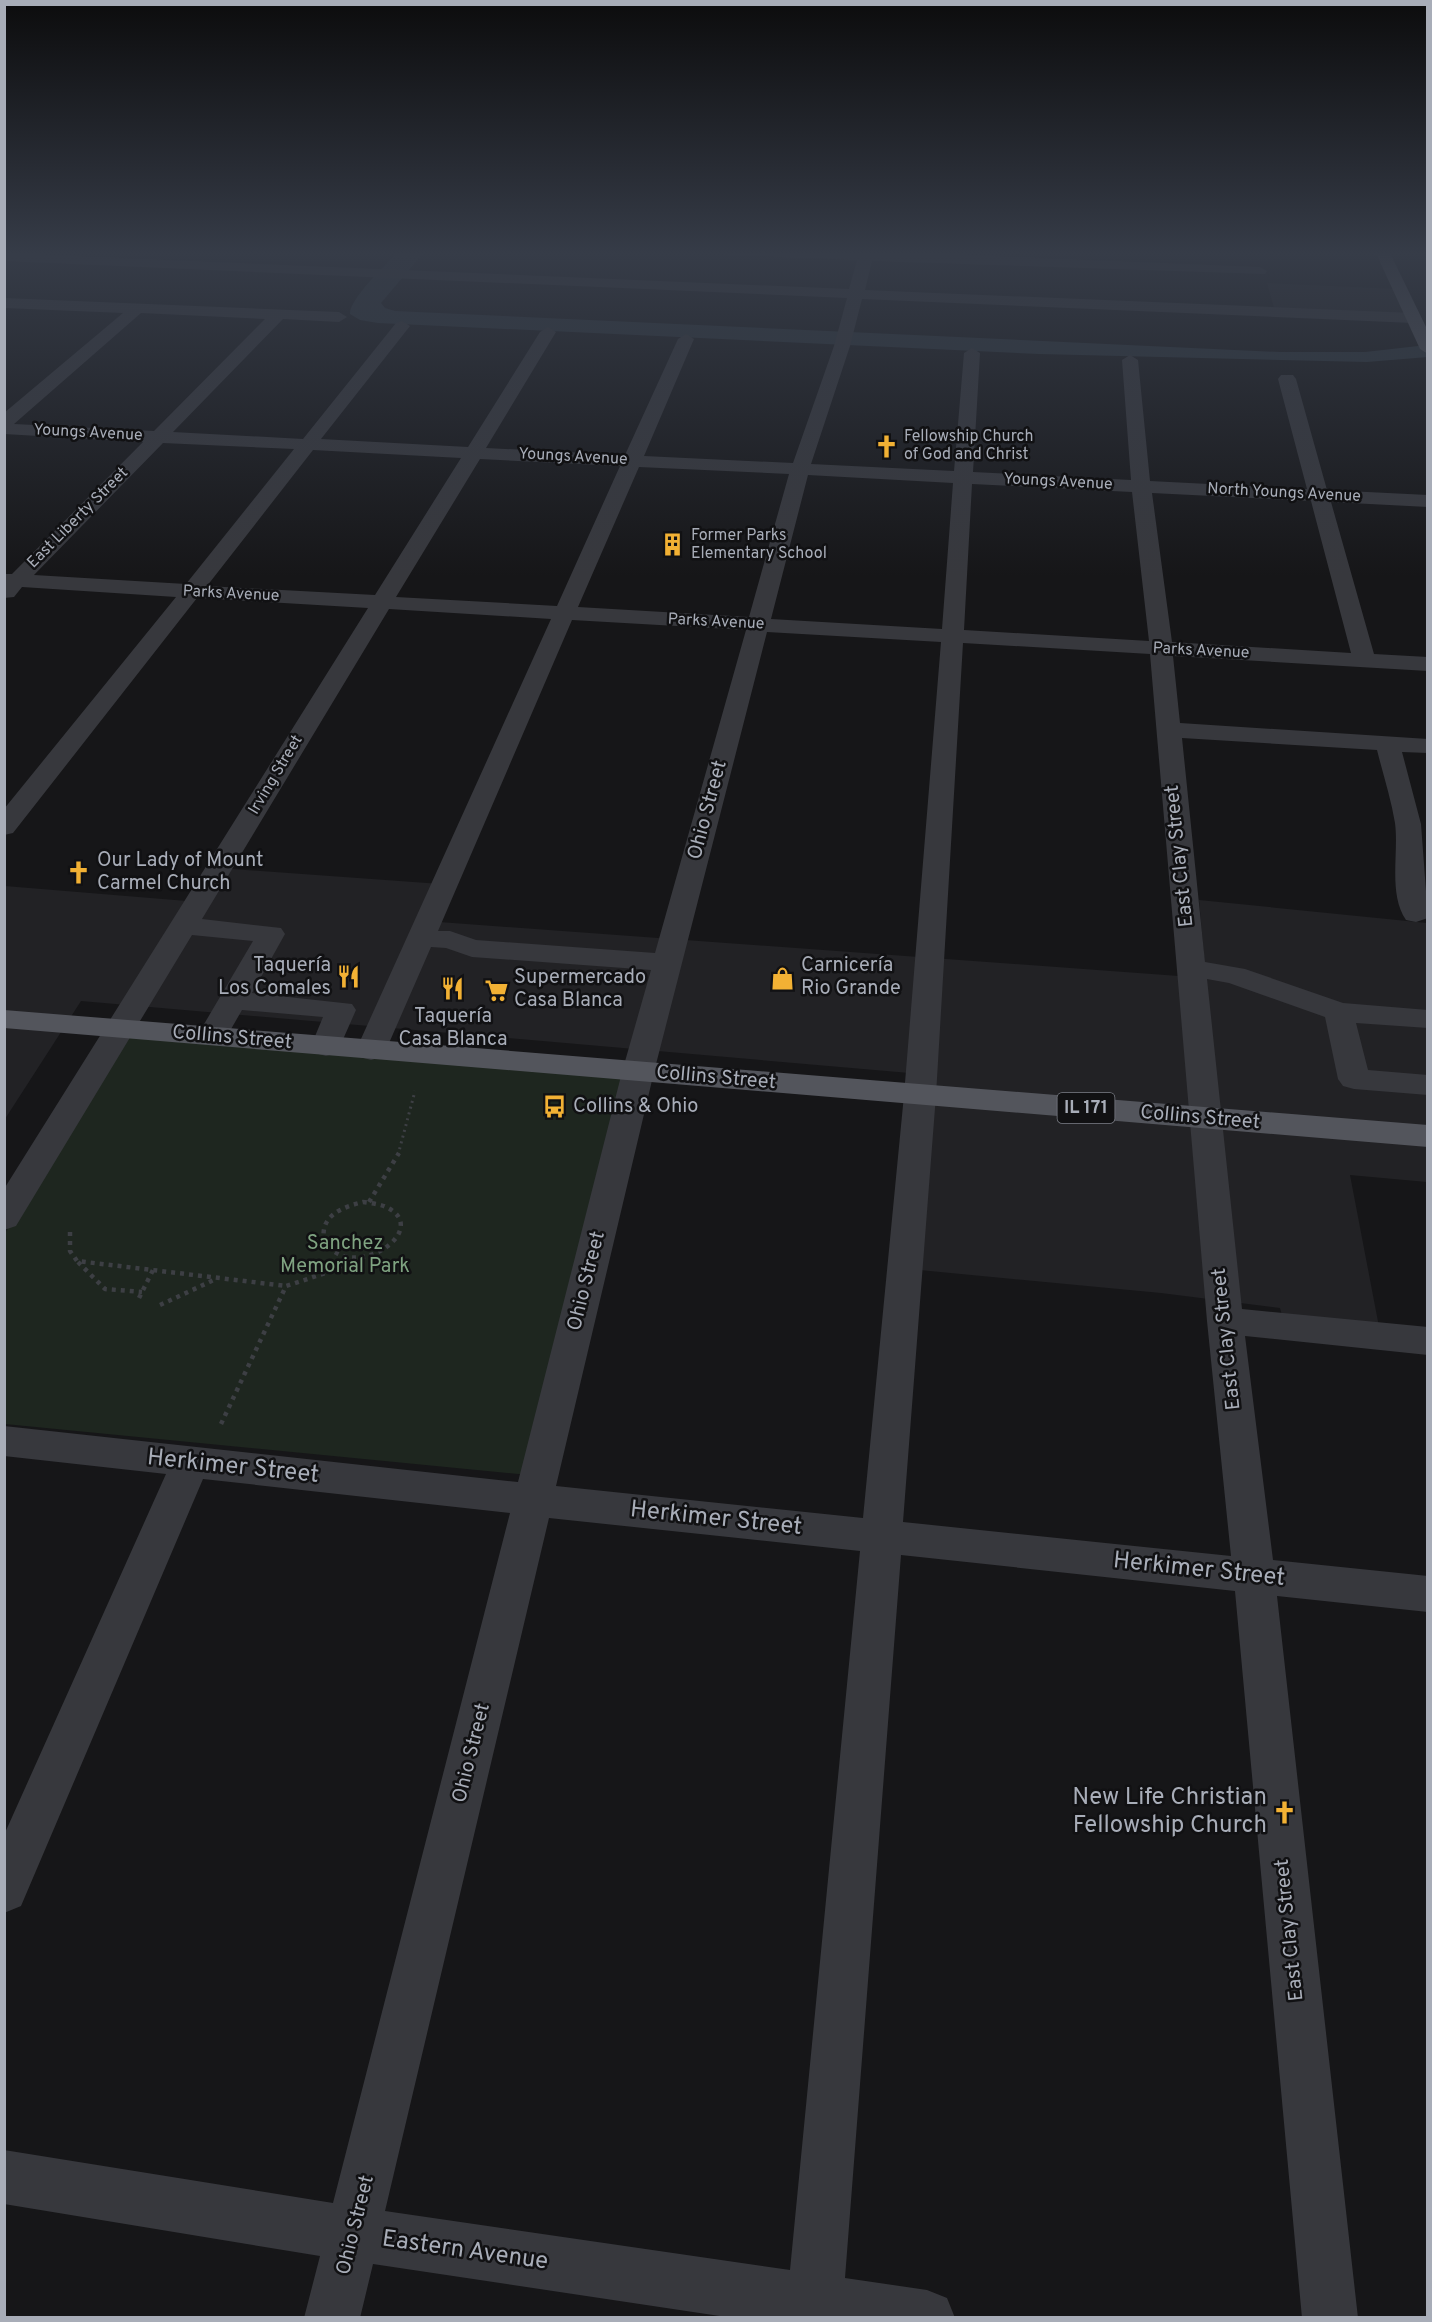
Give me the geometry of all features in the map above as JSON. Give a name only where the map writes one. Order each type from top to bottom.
[{"type":"main road","name":"Collins Street","points":[[4,1019],[1428,1136]]},
{"type":"street","points":[[4,423],[78,359]]},
{"type":"street","name":"East Liberty Street","points":[[8,585],[235,359]]},
{"type":"street","points":[[4,827],[375,359]]},
{"type":"street","name":"Irving Street","points":[[4,1218],[531,359]]},
{"type":"street","points":[[372,1050],[677,359]]},
{"type":"street","name":"Ohio Street","points":[[332,2318],[638,1071],[800,469],[836,359]]},
{"type":"street","points":[[815,2309],[920,1095],[971,359]]},
{"type":"street","name":"East Clay Street","points":[[1130,360],[1141,486],[1161,648],[1225,1321],[1254,1575],[1330,2318]]},
{"type":"street","points":[[1287,379],[1364,660]]},
{"type":"street","name":"Youngs Avenue","points":[[4,429],[1141,486]]},
{"type":"street","name":"North Youngs Avenue","points":[[1141,486],[1428,501]]},
{"type":"street","name":"Parks Avenue","points":[[8,585],[192,591],[1428,664]]},
{"type":"street","points":[[1168,730],[1428,747]]},
{"type":"street","points":[[1388,744],[1408,824],[1411,893],[1416,914]]},
{"type":"street","points":[[183,926],[271,934],[212,1036]]},
{"type":"street","points":[[421,938],[450,940],[472,948],[667,963]]},
{"type":"street","points":[[1191,968],[1235,975],[1339,1012],[1428,1019]]},
{"type":"street","points":[[233,1000],[387,1014]]},
{"type":"street","points":[[326,1046],[341,1010]]},
{"type":"street","points":[[1339,1012],[1354,1079],[1428,1085]]},
{"type":"street","points":[[1225,1321],[1428,1341]]},
{"type":"street","name":"Herkimer Street","points":[[4,1442],[1428,1594]]},
{"type":"street","points":[[4,1890],[191,1462]]},
{"type":"street","name":"Eastern Avenue","points":[[4,2177],[815,2309],[927,2318]]},
{"type":"path","points":[[368,1202],[399,1154],[415,1091]]},
{"type":"path","points":[[368,1202],[387,1206],[395,1211],[401,1218],[403,1227],[400,1235],[385,1251],[360,1258],[348,1257],[327,1247],[322,1238],[323,1228],[328,1219],[349,1205],[368,1202]]},
{"type":"path","points":[[70,1232],[70,1251],[105,1289],[142,1293]]},
{"type":"path","points":[[78,1261],[286,1286],[338,1269],[348,1257]]},
{"type":"path","points":[[139,1298],[153,1270]]},
{"type":"path","points":[[160,1305],[219,1278]]},
{"type":"path","points":[[221,1424],[286,1286]]},
{"type":"shaded area","points":[[1259,359],[1399,359],[1367,362]]},
{"type":"shaded area","points":[[219,868],[441,884],[426,921],[1206,978],[1199,900],[1427,923],[1427,1182],[1350,1175],[1380,1332],[1284,1323],[1280,1308],[1161,1293],[909,1269],[921,1074],[81,1001],[5,1119],[5,886],[199,902]]},
{"type":"green space","name":"Sanchez Memorial Park","points":[[124,1033],[625,1079],[529,1475],[5,1424],[5,1233]]},
{"type":"place","name":"Fellowship Church of God and Christ","points":[[886,446]]},
{"type":"place","name":"Former Parks Elementary School","points":[[673,545]]},
{"type":"place","name":"Our Lady of Mount Carmel Church","points":[[79,872]]},
{"type":"place","name":"Taquería Los Comales","points":[[349,977]]},
{"type":"place","name":"Carnicería Rio Grande","points":[[783,978]]},
{"type":"place","name":"Taquería Casa Blanca","points":[[453,989]]},
{"type":"place","name":"Supermercado Casa Blanca","points":[[496,990]]},
{"type":"place","name":"Collins & Ohio","points":[[555,1107]]},
{"type":"place","name":"New Life Christian Fellowship Church","points":[[1285,1812]]}]
